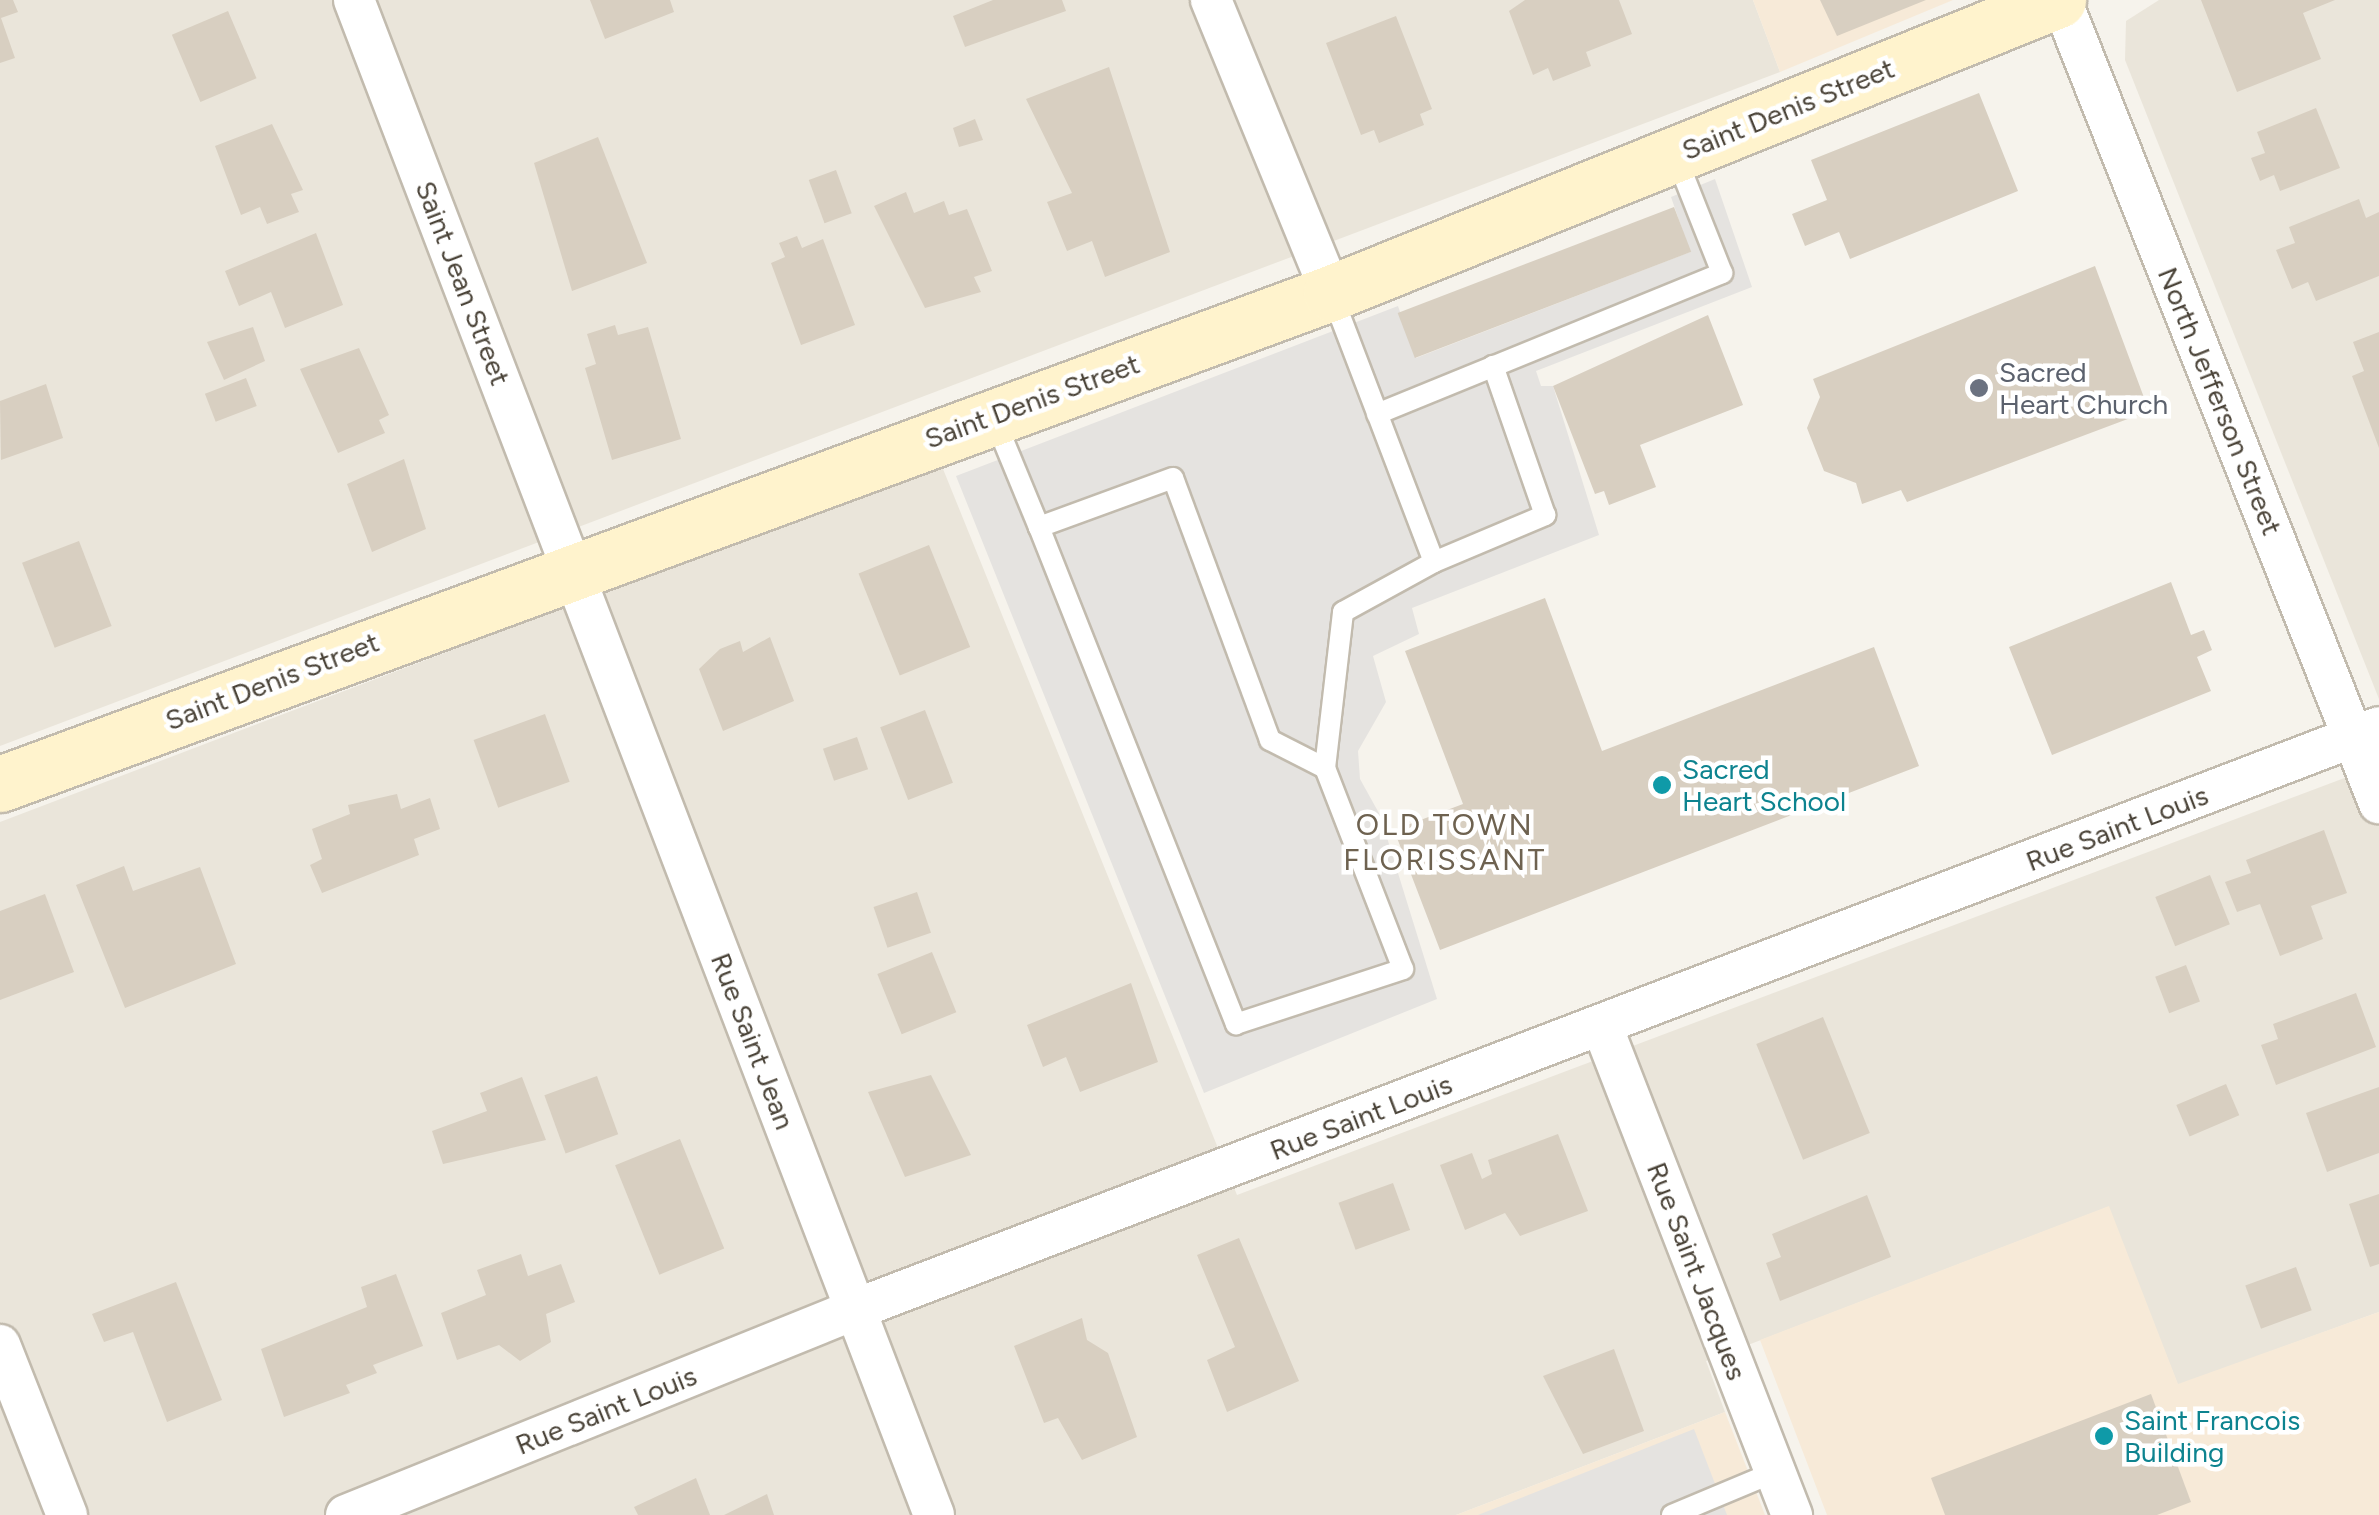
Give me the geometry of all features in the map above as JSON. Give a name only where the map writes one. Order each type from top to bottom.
[{"type":"street","name":"Saint Jean Street","points":[[354,0],[572,567]]},
{"type":"street","points":[[1211,0],[1331,293]]},
{"type":"street","name":"Saint Denis Street","points":[[0,784],[572,567],[1331,293],[2060,0]]},
{"type":"street","name":"North Jefferson Street","points":[[2060,0],[2366,732],[2379,803]]},
{"type":"street","name":"Rue Saint Jean","points":[[572,567],[934,1515]]},
{"type":"street","name":"Rue Saint Louis","points":[[346,1515],[856,1309],[2366,732]]},
{"type":"street","name":"Rue Saint Jacques","points":[[1602,1026],[1792,1515]]},
{"type":"street","points":[[0,1344],[66,1515]]},
{"type":"lane","points":[[1377,414],[1722,273],[1675,154]]},
{"type":"lane","points":[[1331,293],[1434,562]]},
{"type":"lane","points":[[993,415],[1236,1024],[1403,969],[1324,768],[1343,612],[1434,562],[1546,515],[1492,366]]},
{"type":"lane","points":[[1039,528],[1173,478],[1270,740],[1324,768]]},
{"type":"lane","points":[[1672,1515],[1775,1472]]},
{"type":"shaded area","points":[[0,0],[1753,0],[1780,72],[0,746]]},
{"type":"shaded area","points":[[1753,0],[1953,0],[1780,72]]},
{"type":"shaded area","points":[[2159,0],[2379,0],[2379,699],[2125,60],[2126,21]]},
{"type":"shaded area","points":[[1715,179],[1752,287],[1536,371],[1541,386],[1553,386],[1599,535],[1412,608],[1419,634],[1373,656],[1386,702],[1358,751],[1360,779],[1380,815],[1437,999],[1204,1093],[956,476],[1398,306],[1416,358],[1690,252],[1671,197]]},
{"type":"shaded area","points":[[941,464],[1237,1195],[2379,765],[2379,1312],[2178,1385],[2108,1207],[1706,1361],[1725,1412],[1456,1515],[0,1515],[0,822]]},
{"type":"shaded area","points":[[2109,1206],[2178,1384],[2379,1312],[2379,1515],[1827,1515],[1760,1340]]},
{"type":"shaded area","points":[[1725,1412],[1765,1515],[1456,1515]]},
{"type":"shaded area","points":[[1694,1429],[1727,1515],[1478,1515]]},
{"type":"building","points":[[0,0],[13,0],[18,12],[1,18],[15,58],[0,63]]},
{"type":"building","points":[[590,0],[670,0],[674,12],[605,39]]},
{"type":"building","points":[[993,0],[1062,0],[1066,11],[965,47],[953,16]]},
{"type":"building","points":[[1525,0],[1619,0],[1632,34],[1586,52],[1591,66],[1553,81],[1548,68],[1533,75],[1509,11]]},
{"type":"building","points":[[1820,0],[1926,0],[1837,36]]},
{"type":"building","points":[[2201,0],[2335,0],[2303,13],[2321,59],[2237,92]]},
{"type":"building","points":[[228,11],[257,78],[200,102],[172,35]]},
{"type":"building","points":[[1396,16],[1432,109],[1420,114],[1424,125],[1379,143],[1374,130],[1361,135],[1326,43]]},
{"type":"building","points":[[1109,67],[1170,252],[1105,277],[1092,241],[1067,251],[1047,202],[1072,193],[1026,99]]},
{"type":"building","points":[[1979,93],[2018,191],[1850,259],[1839,232],[1805,246],[1792,214],[1827,200],[1811,160]]},
{"type":"building","points":[[2316,108],[2340,168],[2280,191],[2274,175],[2260,181],[2251,158],[2265,153],[2257,132]]},
{"type":"building","points":[[975,119],[983,140],[959,147],[953,128]]},
{"type":"building","points":[[272,124],[303,190],[291,194],[299,212],[267,224],[260,207],[241,215],[215,146]]},
{"type":"building","points":[[598,137],[647,263],[572,291],[534,163]]},
{"type":"building","points":[[836,170],[852,213],[824,223],[809,180]]},
{"type":"building","points":[[906,192],[914,213],[944,201],[949,215],[967,209],[992,271],[974,277],[981,292],[925,308],[874,206]]},
{"type":"building","points":[[2359,199],[2366,218],[2379,212],[2379,276],[2316,301],[2308,282],[2292,289],[2276,250],[2295,243],[2289,227]]},
{"type":"building","points":[[1674,207],[1691,252],[1415,358],[1398,313]]},
{"type":"building","points":[[316,233],[343,305],[285,328],[271,292],[239,306],[225,271]]},
{"type":"building","points":[[797,236],[802,248],[823,239],[855,325],[801,345],[771,263],[785,257],[779,243]]},
{"type":"building","name":"Sacred Heart Church","points":[[2095,266],[2149,411],[1907,502],[1901,490],[1862,504],[1856,483],[1824,471],[1807,428],[1820,397],[1813,379]]},
{"type":"building","points":[[1708,315],[1743,405],[1640,445],[1656,487],[1609,505],[1604,491],[1595,494],[1553,386]]},
{"type":"building","points":[[615,325],[618,335],[648,327],[681,439],[612,460],[585,368],[596,364],[587,334]]},
{"type":"building","points":[[253,327],[265,361],[224,380],[207,342]]},
{"type":"building","points":[[2379,332],[2379,448],[2352,376],[2364,371],[2353,342]]},
{"type":"building","points":[[359,348],[389,415],[379,420],[385,433],[338,453],[300,369]]},
{"type":"building","points":[[246,378],[257,406],[216,422],[205,394]]},
{"type":"building","points":[[46,384],[63,438],[1,460],[0,401]]},
{"type":"building","points":[[404,459],[426,529],[372,552],[347,484]]},
{"type":"building","points":[[79,541],[112,626],[55,648],[22,563]]},
{"type":"building","points":[[929,545],[970,647],[900,675],[859,573]]},
{"type":"building","points":[[2171,582],[2191,635],[2204,630],[2212,650],[2197,657],[2211,691],[2052,755],[2009,647]]},
{"type":"building","name":"Sacred Heart School","points":[[1545,598],[1602,751],[1874,647],[1919,766],[1440,950],[1394,830],[1463,804],[1405,651]]},
{"type":"building","points":[[770,637],[794,701],[723,731],[699,669],[720,649],[740,641],[743,652]]},
{"type":"building","points":[[925,710],[953,783],[908,800],[880,727]]},
{"type":"building","points":[[545,714],[570,782],[498,808],[474,740]]},
{"type":"building","points":[[857,737],[868,769],[834,781],[823,749]]},
{"type":"building","points":[[397,794],[401,809],[430,798],[440,829],[414,839],[419,855],[322,893],[310,865],[322,859],[312,829],[350,814],[348,805]]},
{"type":"building","points":[[2324,830],[2347,893],[2311,906],[2323,939],[2280,956],[2260,904],[2237,912],[2225,882],[2251,873],[2246,860]]},
{"type":"building","points":[[124,866],[133,891],[200,867],[236,964],[125,1008],[76,885]]},
{"type":"building","points":[[2210,875],[2230,924],[2175,946],[2155,897]]},
{"type":"building","points":[[917,892],[931,933],[888,948],[874,907]]},
{"type":"building","points":[[45,894],[74,972],[0,1000],[0,911]]},
{"type":"building","points":[[932,952],[956,1012],[902,1034],[877,974]]},
{"type":"building","points":[[2186,965],[2200,1001],[2169,1013],[2155,977]]},
{"type":"building","points":[[1131,983],[1158,1062],[1080,1092],[1066,1057],[1043,1067],[1027,1025]]},
{"type":"building","points":[[2356,993],[2376,1047],[2276,1085],[2261,1045],[2278,1039],[2273,1024]]},
{"type":"building","points":[[1823,1017],[1870,1133],[1803,1160],[1756,1044]]},
{"type":"building","points":[[931,1075],[971,1155],[905,1177],[868,1092]]},
{"type":"building","points":[[597,1076],[618,1134],[566,1153],[544,1095]]},
{"type":"building","points":[[522,1077],[546,1140],[443,1164],[432,1131],[487,1111],[480,1093]]},
{"type":"building","points":[[2226,1084],[2239,1115],[2190,1136],[2176,1105]]},
{"type":"building","points":[[2379,1087],[2379,1153],[2327,1172],[2306,1113]]},
{"type":"building","points":[[1558,1134],[1588,1211],[1520,1236],[1505,1213],[1465,1230],[1440,1165],[1472,1153],[1482,1179],[1492,1174],[1488,1160]]},
{"type":"building","points":[[680,1139],[724,1248],[659,1275],[615,1165]]},
{"type":"building","points":[[1393,1183],[1410,1230],[1356,1250],[1338,1203]]},
{"type":"building","points":[[2379,1194],[2379,1264],[2370,1267],[2349,1204]]},
{"type":"building","points":[[1867,1195],[1891,1257],[1780,1301],[1766,1263],[1781,1257],[1772,1234]]},
{"type":"building","points":[[1239,1238],[1299,1381],[1227,1412],[1207,1360],[1235,1347],[1197,1255]]},
{"type":"building","points":[[521,1254],[528,1276],[561,1264],[575,1302],[546,1314],[551,1342],[520,1361],[499,1345],[457,1360],[441,1313],[486,1295],[477,1270]]},
{"type":"building","points":[[2296,1267],[2312,1310],[2261,1329],[2245,1285]]},
{"type":"building","points":[[396,1274],[423,1346],[373,1365],[377,1373],[346,1385],[350,1393],[284,1417],[261,1349],[367,1307],[361,1287]]},
{"type":"building","points":[[176,1282],[222,1400],[167,1422],[133,1332],[104,1342],[92,1314]]},
{"type":"building","points":[[1082,1318],[1087,1340],[1108,1353],[1137,1437],[1082,1460],[1058,1418],[1044,1423],[1014,1346]]},
{"type":"building","points":[[1614,1349],[1644,1431],[1583,1454],[1543,1376]]},
{"type":"building","name":"Saint Francois Building","points":[[2151,1394],[2191,1502],[2157,1515],[1945,1515],[1931,1478]]},
{"type":"building","points":[[696,1478],[710,1515],[638,1515],[634,1507]]},
{"type":"building","points":[[767,1494],[774,1515],[724,1515]]},
{"type":"place","name":"Sacred Heart Church","points":[[1979,388]]},
{"type":"place","name":"Sacred Heart School","points":[[1662,785]]},
{"type":"place","name":"Saint Francois Building","points":[[2104,1436]]},
{"type":"district","name":"OLD TOWN FLORISSANT","points":[[1445,842]]}]
